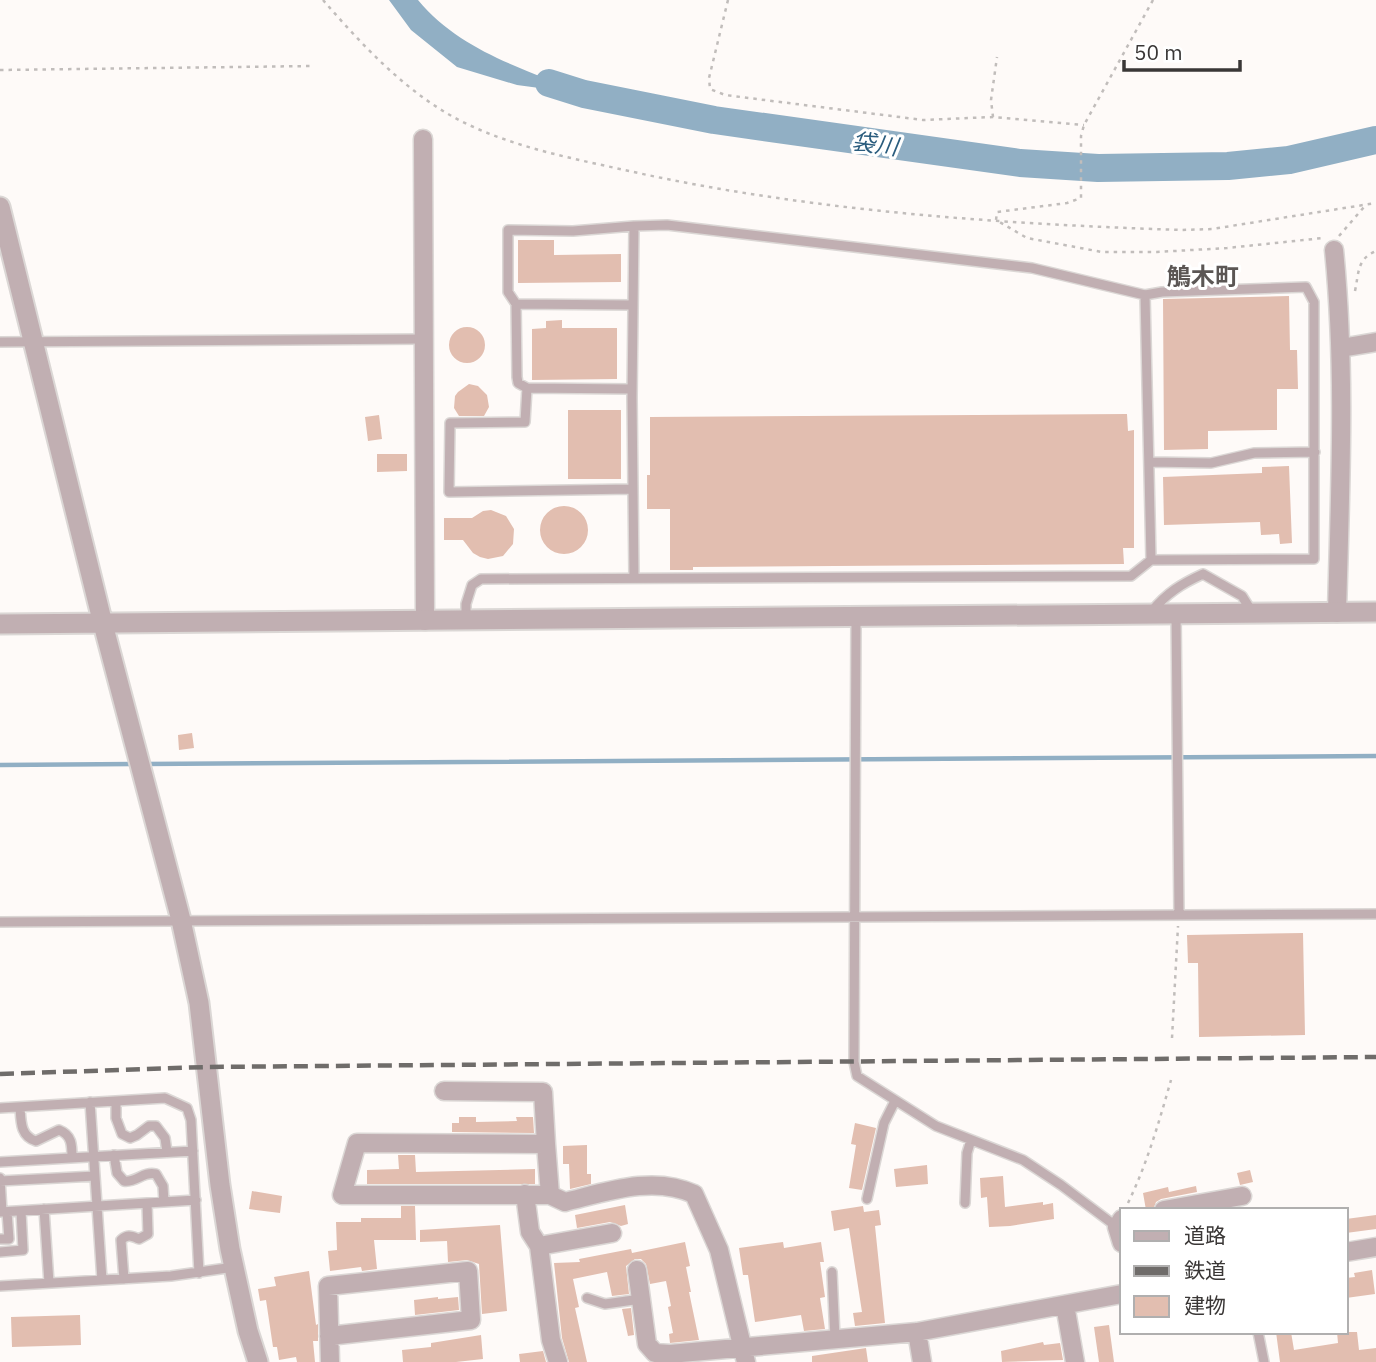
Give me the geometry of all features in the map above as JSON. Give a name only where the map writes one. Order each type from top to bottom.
[{"type":"street","points":[[423,139],[425,621]]},
{"type":"street","points":[[0,207],[103,624],[181,920],[199,1003],[220,1185],[234,1268],[258,1362]]},
{"type":"street","points":[[1334,250],[1340,348],[1337,613]]},
{"type":"street","points":[[1340,348],[1376,342]]},
{"type":"street","points":[[0,624],[1376,612]]},
{"type":"street","points":[[444,1091],[543,1091],[550,1195]]},
{"type":"street","points":[[546,1144],[357,1143],[342,1195],[525,1194],[550,1195],[565,1202],[644,1185],[686,1190],[695,1194],[719,1250],[744,1354]]},
{"type":"street","points":[[525,1194],[530,1232],[539,1246],[551,1340],[558,1362]]},
{"type":"street","points":[[1185,1208],[1216,1205],[1242,1196]]},
{"type":"street","points":[[539,1246],[612,1233]]},
{"type":"street","points":[[1348,1252],[1376,1247]]},
{"type":"street","points":[[636,1270],[647,1344],[655,1353],[670,1354],[744,1354],[835,1338],[917,1332],[1120,1294]]},
{"type":"street","points":[[329,1336],[471,1320],[468,1271],[328,1286],[329,1336],[330,1362]]},
{"type":"street","points":[[1065,1305],[1074,1362]]},
{"type":"street","points":[[917,1332],[922,1362]]},
{"type":"lane","points":[[466,621],[466,604],[472,584],[481,579],[1131,576],[1151,561],[1314,559],[1314,302],[1306,287],[1163,292],[1145,295],[1032,268],[667,225],[573,231],[508,230],[508,292],[516,304],[518,383],[527,388],[632,389]]},
{"type":"lane","points":[[634,226],[634,578]]},
{"type":"lane","points":[[1145,295],[1151,561]]},
{"type":"lane","points":[[516,304],[632,305]]},
{"type":"lane","points":[[0,342],[424,339]]},
{"type":"lane","points":[[527,388],[525,422],[450,423],[449,492],[632,489]]},
{"type":"lane","points":[[1149,462],[1211,463],[1254,453],[1315,452]]},
{"type":"lane","points":[[1203,559],[1203,574]]},
{"type":"lane","points":[[1203,574],[1242,596],[1253,613]]},
{"type":"lane","points":[[1150,614],[1162,598],[1176,587],[1203,574]]},
{"type":"lane","points":[[1176,614],[1179,915]]},
{"type":"lane","points":[[856,618],[857,1076],[936,1126],[1023,1160],[1120,1230]]},
{"type":"lane","points":[[0,922],[1376,914]]},
{"type":"lane","points":[[0,1108],[165,1098],[187,1108],[191,1120],[199,1273]]},
{"type":"lane","points":[[116,1101],[116,1118],[122,1134],[130,1138],[149,1126],[156,1126],[165,1138],[167,1152]]},
{"type":"lane","points":[[867,1199],[884,1123],[895,1101]]},
{"type":"lane","points":[[90,1102],[102,1280]]},
{"type":"lane","points":[[20,1107],[25,1135],[36,1141],[59,1130],[66,1133],[70,1138],[68,1158]]},
{"type":"lane","points":[[965,1203],[967,1153],[971,1140]]},
{"type":"lane","points":[[0,1162],[193,1151]]},
{"type":"lane","points":[[114,1155],[117,1173],[124,1181],[134,1180],[145,1173],[156,1174],[163,1186],[164,1202]]},
{"type":"lane","points":[[0,1239],[9,1238],[0,1180],[95,1176]]},
{"type":"lane","points":[[3,1212],[196,1200]]},
{"type":"lane","points":[[124,1279],[121,1240],[131,1235],[139,1239],[148,1234],[147,1203]]},
{"type":"lane","points":[[44,1209],[49,1283]]},
{"type":"lane","points":[[0,1252],[23,1250],[21,1211]]},
{"type":"lane","points":[[0,1286],[124,1279],[234,1268]]},
{"type":"lane","points":[[832,1272],[835,1338]]},
{"type":"lane","points":[[587,1298],[605,1304],[641,1300]]},
{"type":"lane","points":[[1258,1334],[1264,1362]]},
{"type":"path","points":[[323,0],[349,30],[401,79],[435,105],[466,123],[502,139],[568,158],[693,186],[836,205],[996,220],[1126,228],[1212,229],[1376,203]]},
{"type":"path","points":[[728,0],[709,79],[710,89],[725,95],[923,120],[993,117],[1084,125]]},
{"type":"path","points":[[996,220],[997,212],[1081,198],[1081,136],[1084,125],[1153,0]]},
{"type":"path","points":[[993,117],[991,100],[997,57]]},
{"type":"path","points":[[0,70],[313,66]]},
{"type":"path","points":[[996,220],[1027,238],[1102,252],[1157,252],[1227,248],[1314,237],[1334,241],[1365,206]]},
{"type":"path","points":[[1361,262],[1366,255],[1376,251]]},
{"type":"path","points":[[1172,1038],[1179,915]]},
{"type":"path","points":[[1127,1208],[1141,1175],[1171,1080]]},
{"type":"water","points":[[389,0],[418,0],[435,18],[473,46],[584,94],[517,85],[457,67],[411,30]]},
{"type":"building","points":[[518,240],[554,240],[554,255],[621,254],[621,282],[518,283]]},
{"type":"building","points":[[1289,296],[1290,350],[1297,350],[1298,389],[1277,389],[1277,430],[1208,431],[1208,449],[1164,450],[1163,299]]},
{"type":"building","points":[[562,320],[562,328],[617,328],[617,379],[532,380],[532,329],[546,328],[546,321]]},
{"type":"building","points":[[467,327],[480,332],[485,345],[480,358],[467,363],[454,358],[449,345],[454,332]]},
{"type":"building","points":[[469,384],[478,386],[487,395],[489,407],[484,416],[459,416],[454,408],[455,396]]},
{"type":"building","points":[[568,410],[621,410],[621,479],[568,479]]},
{"type":"building","points":[[1127,414],[1128,431],[1134,430],[1134,548],[1123,548],[1124,564],[693,567],[693,570],[670,570],[670,509],[647,509],[650,417]]},
{"type":"building","points":[[379,415],[382,439],[368,441],[365,417]]},
{"type":"building","points":[[377,454],[407,454],[407,471],[377,472]]},
{"type":"building","points":[[1289,466],[1292,543],[1280,544],[1279,534],[1261,535],[1260,522],[1164,525],[1163,477],[1262,473],[1262,467]]},
{"type":"building","points":[[564,506],[573,507],[581,513],[587,521],[587,539],[581,547],[573,553],[564,554],[555,553],[547,547],[541,539],[540,530],[541,521],[547,513],[555,507]]},
{"type":"building","points":[[491,510],[506,516],[514,529],[513,544],[503,556],[488,559],[480,557],[473,553],[463,540],[444,540],[444,518],[472,518],[483,511]]},
{"type":"building","points":[[192,733],[194,748],[179,750],[178,735]]},
{"type":"building","points":[[1303,933],[1305,1035],[1199,1037],[1198,963],[1188,963],[1187,935]]},
{"type":"building","points":[[459,1117],[476,1117],[476,1122],[517,1121],[516,1117],[533,1117],[534,1133],[452,1132],[452,1123],[459,1123]]},
{"type":"building","points":[[855,1123],[876,1128],[862,1190],[849,1188],[856,1145],[851,1144]]},
{"type":"building","points":[[587,1145],[587,1174],[591,1174],[591,1184],[570,1189],[569,1164],[563,1164],[563,1146]]},
{"type":"building","points":[[398,1155],[415,1155],[416,1172],[535,1169],[535,1184],[367,1184],[367,1170],[399,1169]]},
{"type":"building","points":[[927,1165],[928,1184],[896,1187],[894,1169]]},
{"type":"building","points":[[1250,1170],[1253,1182],[1240,1185],[1237,1173]]},
{"type":"building","points":[[1003,1176],[1005,1207],[1053,1203],[1054,1219],[989,1227],[987,1197],[981,1198],[980,1178]]},
{"type":"building","points":[[1196,1186],[1197,1192],[1161,1199],[1154,1208],[1146,1208],[1143,1193],[1168,1187],[1169,1192]]},
{"type":"building","points":[[252,1191],[282,1196],[280,1213],[249,1209]]},
{"type":"building","points":[[625,1205],[628,1224],[621,1226],[610,1222],[577,1228],[575,1215]]},
{"type":"building","points":[[401,1206],[415,1206],[416,1240],[374,1240],[377,1269],[362,1271],[361,1267],[330,1271],[328,1251],[337,1250],[336,1222],[361,1222],[361,1218],[401,1218]]},
{"type":"building","points":[[863,1206],[864,1212],[879,1210],[881,1225],[875,1226],[885,1323],[855,1326],[853,1313],[862,1312],[849,1228],[834,1231],[831,1211]]},
{"type":"building","points":[[1376,1215],[1376,1229],[1348,1233],[1348,1219]]},
{"type":"building","points":[[500,1225],[507,1311],[482,1314],[479,1264],[467,1260],[448,1262],[447,1241],[420,1242],[420,1230]]},
{"type":"building","points":[[685,1242],[690,1266],[686,1267],[689,1292],[699,1340],[670,1343],[669,1334],[673,1333],[666,1281],[650,1284],[646,1264],[641,1259],[635,1259],[626,1266],[629,1294],[612,1296],[607,1272],[573,1279],[579,1307],[575,1308],[587,1362],[569,1362],[562,1338],[554,1263],[580,1262],[579,1259],[631,1249],[632,1253]]},
{"type":"building","points":[[783,1242],[784,1248],[821,1242],[824,1262],[820,1262],[825,1297],[820,1298],[825,1329],[804,1331],[801,1315],[755,1322],[748,1275],[743,1275],[739,1248]]},
{"type":"building","points":[[1372,1270],[1375,1294],[1348,1298],[1348,1278],[1355,1277],[1354,1273]]},
{"type":"building","points":[[309,1271],[316,1325],[318,1324],[318,1341],[313,1341],[315,1362],[297,1362],[296,1357],[279,1360],[277,1347],[273,1347],[266,1300],[260,1301],[258,1289],[276,1286],[274,1277]]},
{"type":"building","points":[[458,1297],[459,1310],[415,1315],[414,1300]]},
{"type":"building","points":[[631,1308],[634,1335],[628,1336],[622,1309]]},
{"type":"building","points":[[80,1315],[81,1345],[12,1347],[11,1317]]},
{"type":"building","points":[[1109,1325],[1114,1362],[1099,1362],[1094,1327]]},
{"type":"building","points":[[1348,1332],[1357,1332],[1359,1350],[1376,1348],[1376,1362],[1280,1362],[1276,1334],[1291,1334],[1294,1350],[1338,1343],[1337,1334]]},
{"type":"building","points":[[481,1335],[483,1359],[403,1362],[402,1350],[431,1347],[431,1343]]},
{"type":"building","points":[[1043,1342],[1044,1345],[1060,1343],[1063,1360],[1002,1362],[1001,1351]]},
{"type":"building","points":[[866,1348],[868,1362],[812,1362],[812,1356]]},
{"type":"building","points":[[543,1351],[546,1362],[520,1362],[519,1354]]},
{"type":"waterway","name":"袋川","points":[[549,83],[584,94],[714,120],[1020,163],[1098,168],[1228,166],[1289,160],[1376,140]]},
{"type":"waterway","points":[[145,764],[1376,756]]},
{"type":"waterway","points":[[0,765],[133,764]]},
{"type":"railway","points":[[0,1074],[207,1067],[1376,1057]]},
{"type":"district","name":"鵤木町","points":[[1203,277]]}]
